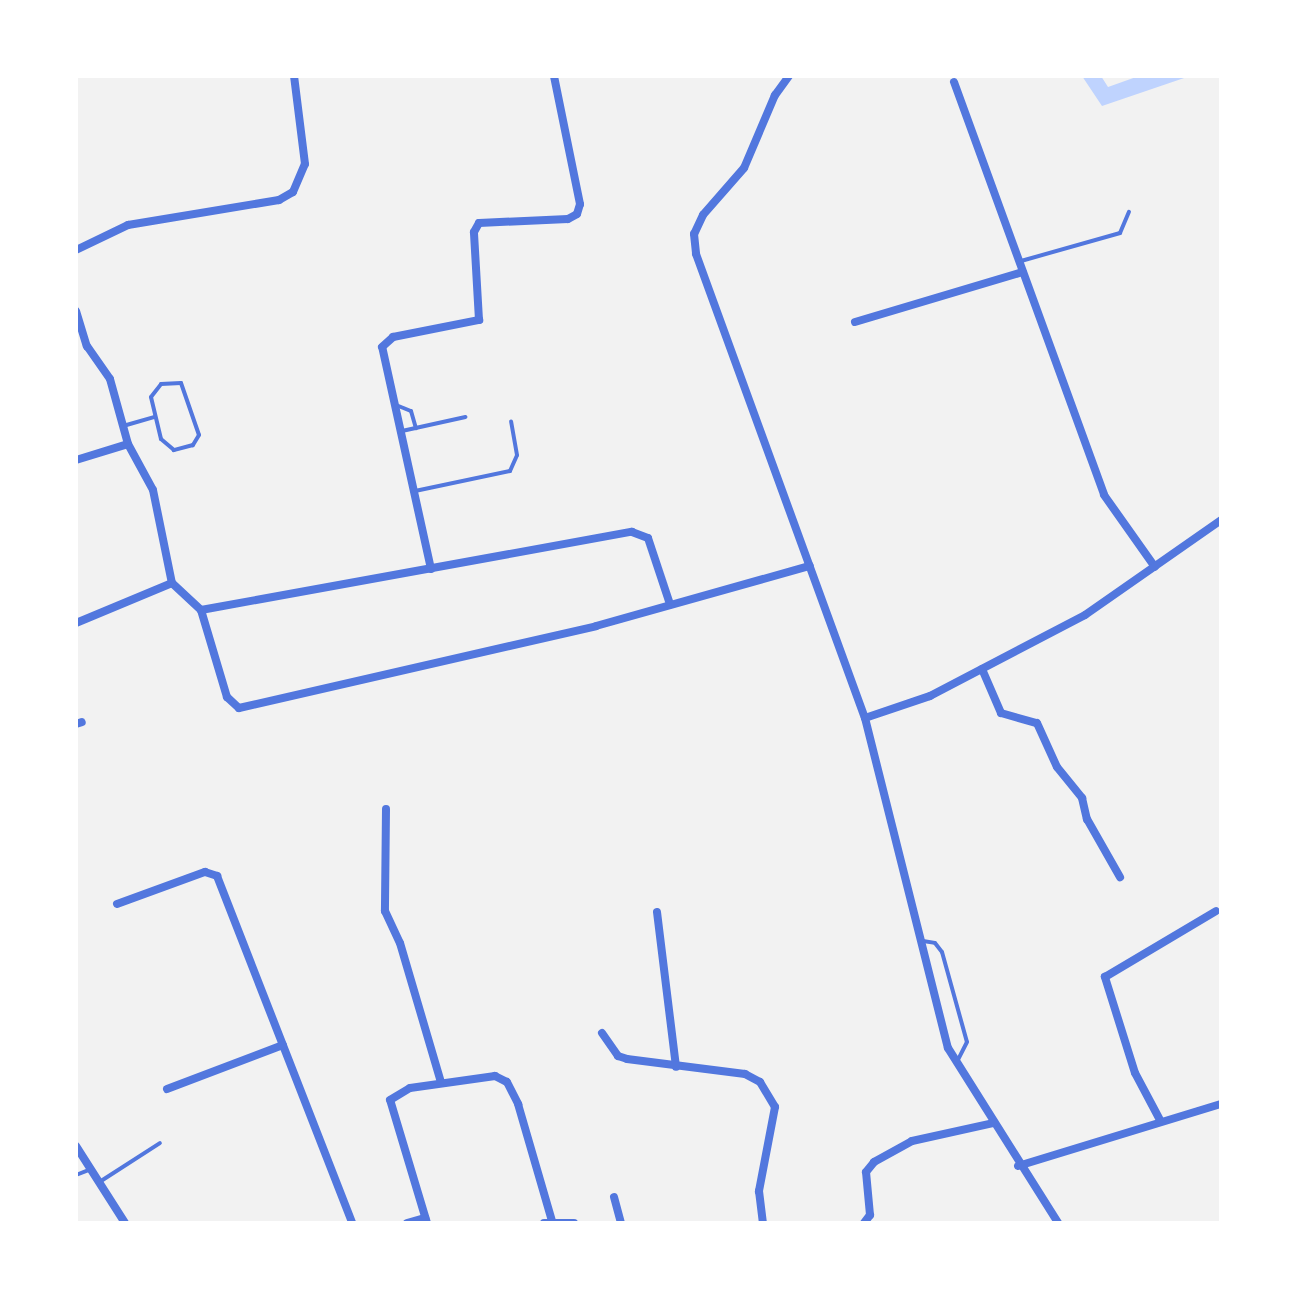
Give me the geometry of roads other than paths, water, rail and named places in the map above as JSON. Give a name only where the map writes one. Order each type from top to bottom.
[{"type":"street","points":[[76,249],[128,225],[279,200],[293,192],[305,164],[294,76]]},
{"type":"street","points":[[431,569],[381,353],[385,342],[470,326],[481,316],[474,232],[479,223],[568,219],[579,211],[554,76]]},
{"type":"street","points":[[789,76],[775,95],[744,168],[703,215],[694,234],[696,254],[865,718],[921,942],[955,1061],[1018,1166],[1058,1223]]},
{"type":"street","points":[[954,82],[1104,495],[1155,567]]},
{"type":"street","points":[[855,322],[1023,272]]},
{"type":"street","points":[[76,311],[87,346],[110,379],[128,444],[153,490],[172,583],[201,610],[227,697],[245,708],[596,626],[810,566]]},
{"type":"street","points":[[76,460],[128,444]]},
{"type":"street","points":[[865,718],[930,696],[1085,615],[1221,520]]},
{"type":"street","points":[[201,610],[638,532],[650,543],[670,604]]},
{"type":"street","points":[[76,623],[172,583]]},
{"type":"street","points":[[982,669],[1001,713],[1037,723],[1057,767],[1081,795],[1087,819],[1120,877]]},
{"type":"street","points":[[386,809],[385,911],[400,943],[441,1082]]},
{"type":"street","points":[[117,904],[213,872],[227,897],[352,1223]]},
{"type":"street","points":[[1160,1120],[1135,1073],[1105,977],[1216,911]]},
{"type":"street","points":[[657,912],[676,1067]]},
{"type":"street","points":[[602,1033],[618,1056],[676,1067],[745,1074],[768,1092],[775,1107],[759,1191],[763,1223]]},
{"type":"street","points":[[167,1089],[283,1045]]},
{"type":"street","points":[[407,1223],[426,1220],[389,1106],[399,1091],[441,1082],[495,1076],[507,1082],[548,1222],[574,1223]]},
{"type":"street","points":[[1018,1166],[1160,1120],[1221,1104]]},
{"type":"street","points":[[864,1223],[870,1215],[866,1172],[874,1162],[912,1141],[994,1123]]},
{"type":"street","points":[[76,1146],[125,1223]]},
{"type":"street","points":[[614,1197],[621,1223]]},
{"type":"lane","points":[[1019,261],[1120,233],[1129,212]]},
{"type":"lane","points":[[181,383],[188,392],[197,441],[180,450],[169,449],[155,417],[152,391],[161,384],[181,383]]},
{"type":"lane","points":[[393,405],[411,411],[416,428]]},
{"type":"lane","points":[[123,426],[155,417]]},
{"type":"lane","points":[[399,431],[465,417]]},
{"type":"lane","points":[[413,491],[510,471],[517,455],[511,422]]},
{"type":"lane","points":[[921,942],[935,943],[942,952],[967,1042],[966,1052],[955,1061]]},
{"type":"lane","points":[[99,1183],[160,1143]]},
{"type":"lane","points":[[76,1175],[90,1169]]},
{"type":"water","points":[[1082,76],[1101,76],[1108,87],[1139,76],[1190,76],[1102,106]]}]
